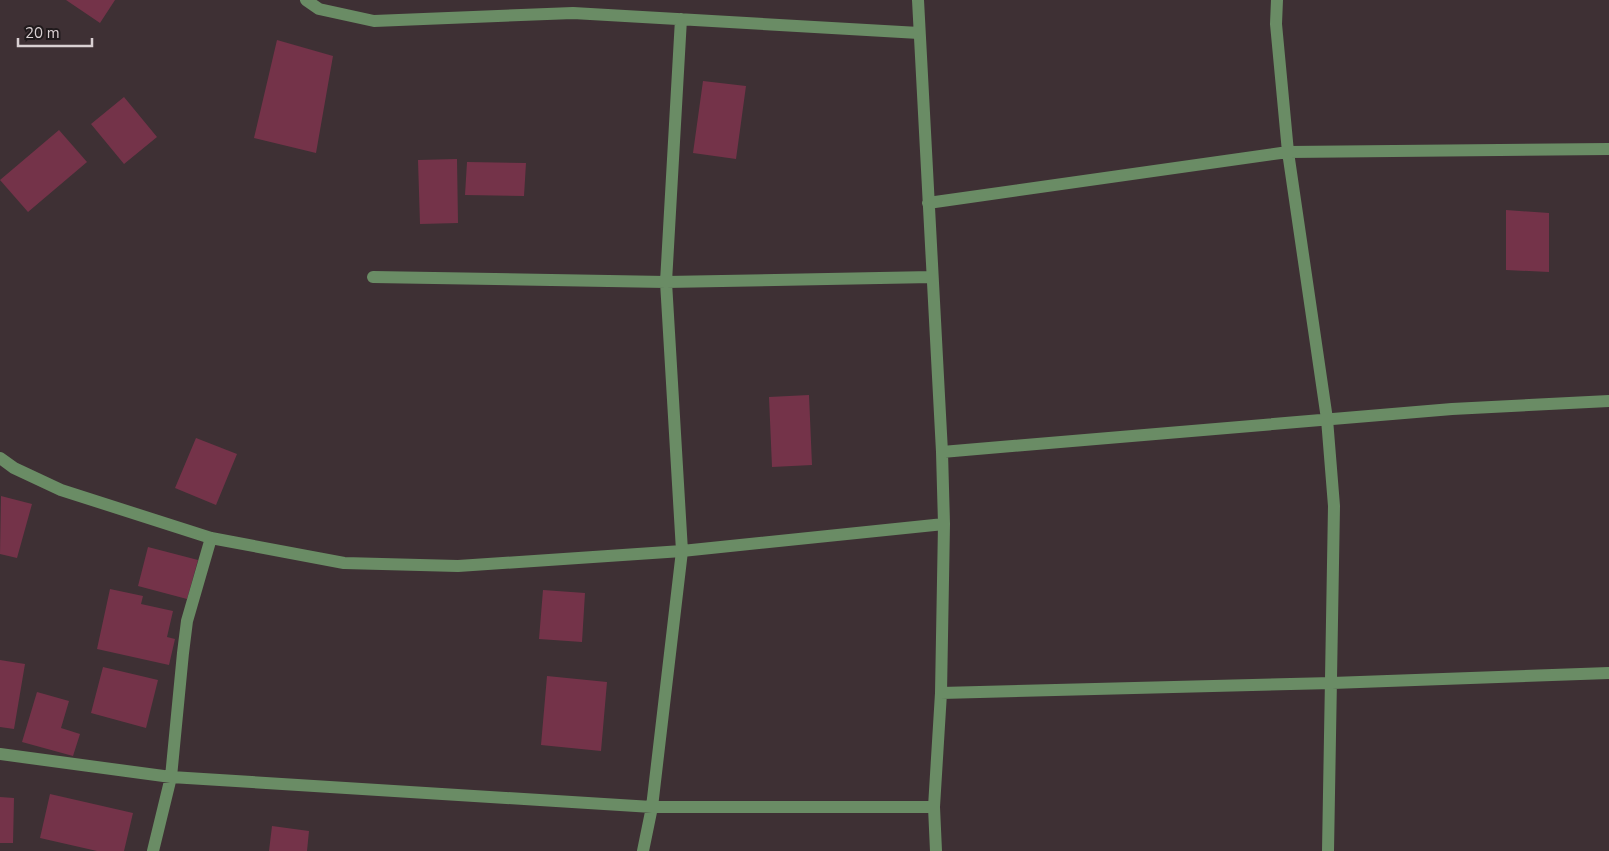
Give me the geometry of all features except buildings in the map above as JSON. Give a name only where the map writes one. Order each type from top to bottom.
[{"type":"street","points":[[306,0],[319,9],[374,21],[573,13],[919,33]]},
{"type":"street","points":[[918,0],[942,452],[944,524],[941,693],[934,806],[936,851]]},
{"type":"street","points":[[1277,0],[1276,24],[1288,152],[1327,420],[1334,506],[1328,851]]},
{"type":"street","points":[[642,851],[652,807],[682,551],[666,282],[681,19]]},
{"type":"street","points":[[928,203],[1288,152],[1609,150]]},
{"type":"street","points":[[373,277],[666,282],[932,277]]},
{"type":"street","points":[[942,452],[1452,409],[1609,401]]},
{"type":"street","points":[[0,458],[14,468],[61,490],[211,538],[344,563],[458,566],[682,551],[944,524]]},
{"type":"street","points":[[153,851],[172,777],[187,621],[211,538]]},
{"type":"street","points":[[941,693],[1332,683],[1609,673]]},
{"type":"street","points":[[0,754],[172,777],[652,807],[934,806]]}]
